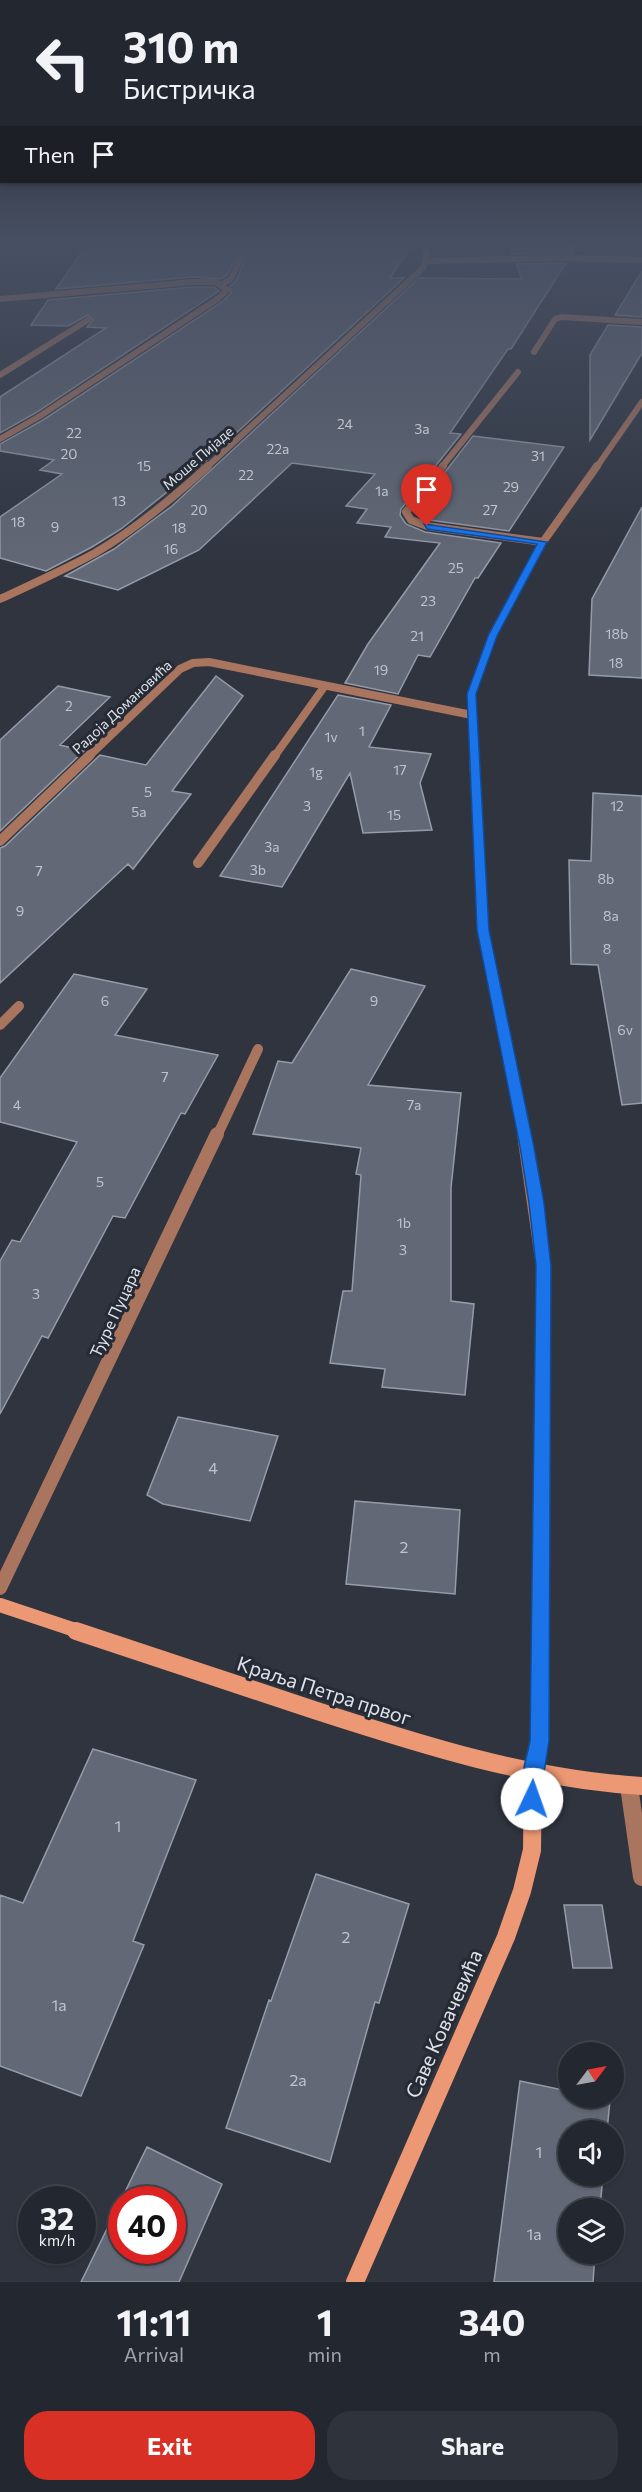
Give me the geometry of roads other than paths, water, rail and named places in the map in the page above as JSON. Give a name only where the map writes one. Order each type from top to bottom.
[{"type":"street","points":[[0,375],[36,352]]},
{"type":"street","points":[[0,439],[40,416],[136,352]]},
{"type":"street","name":"Моше Пијаде","points":[[0,599],[91,555],[146,518],[212,464],[334,352]]},
{"type":"street","points":[[518,372],[406,512],[411,520],[427,526],[543,542]]},
{"type":"street","points":[[533,1773],[540,1741],[543,1266],[537,1203],[527,1147],[483,930],[471,694],[492,636],[543,542],[642,402]]},
{"type":"street","name":"Радоја Домановића","points":[[0,841],[180,669],[193,663],[209,662],[324,687],[472,714]]},
{"type":"street","points":[[198,863],[324,687]]},
{"type":"street","points":[[0,1024],[19,1006]]},
{"type":"street","name":"Ђуре Пуцара","points":[[0,1588],[258,1049]]},
{"type":"street","name":"Краља Петра првог","points":[[0,1605],[396,1737],[533,1773],[578,1781],[636,1786]]},
{"type":"street","name":"Саве Ковачевића","points":[[355,2282],[510,1928],[532,1850],[533,1773]]},
{"type":"street","points":[[636,1786],[642,1877]]}]
